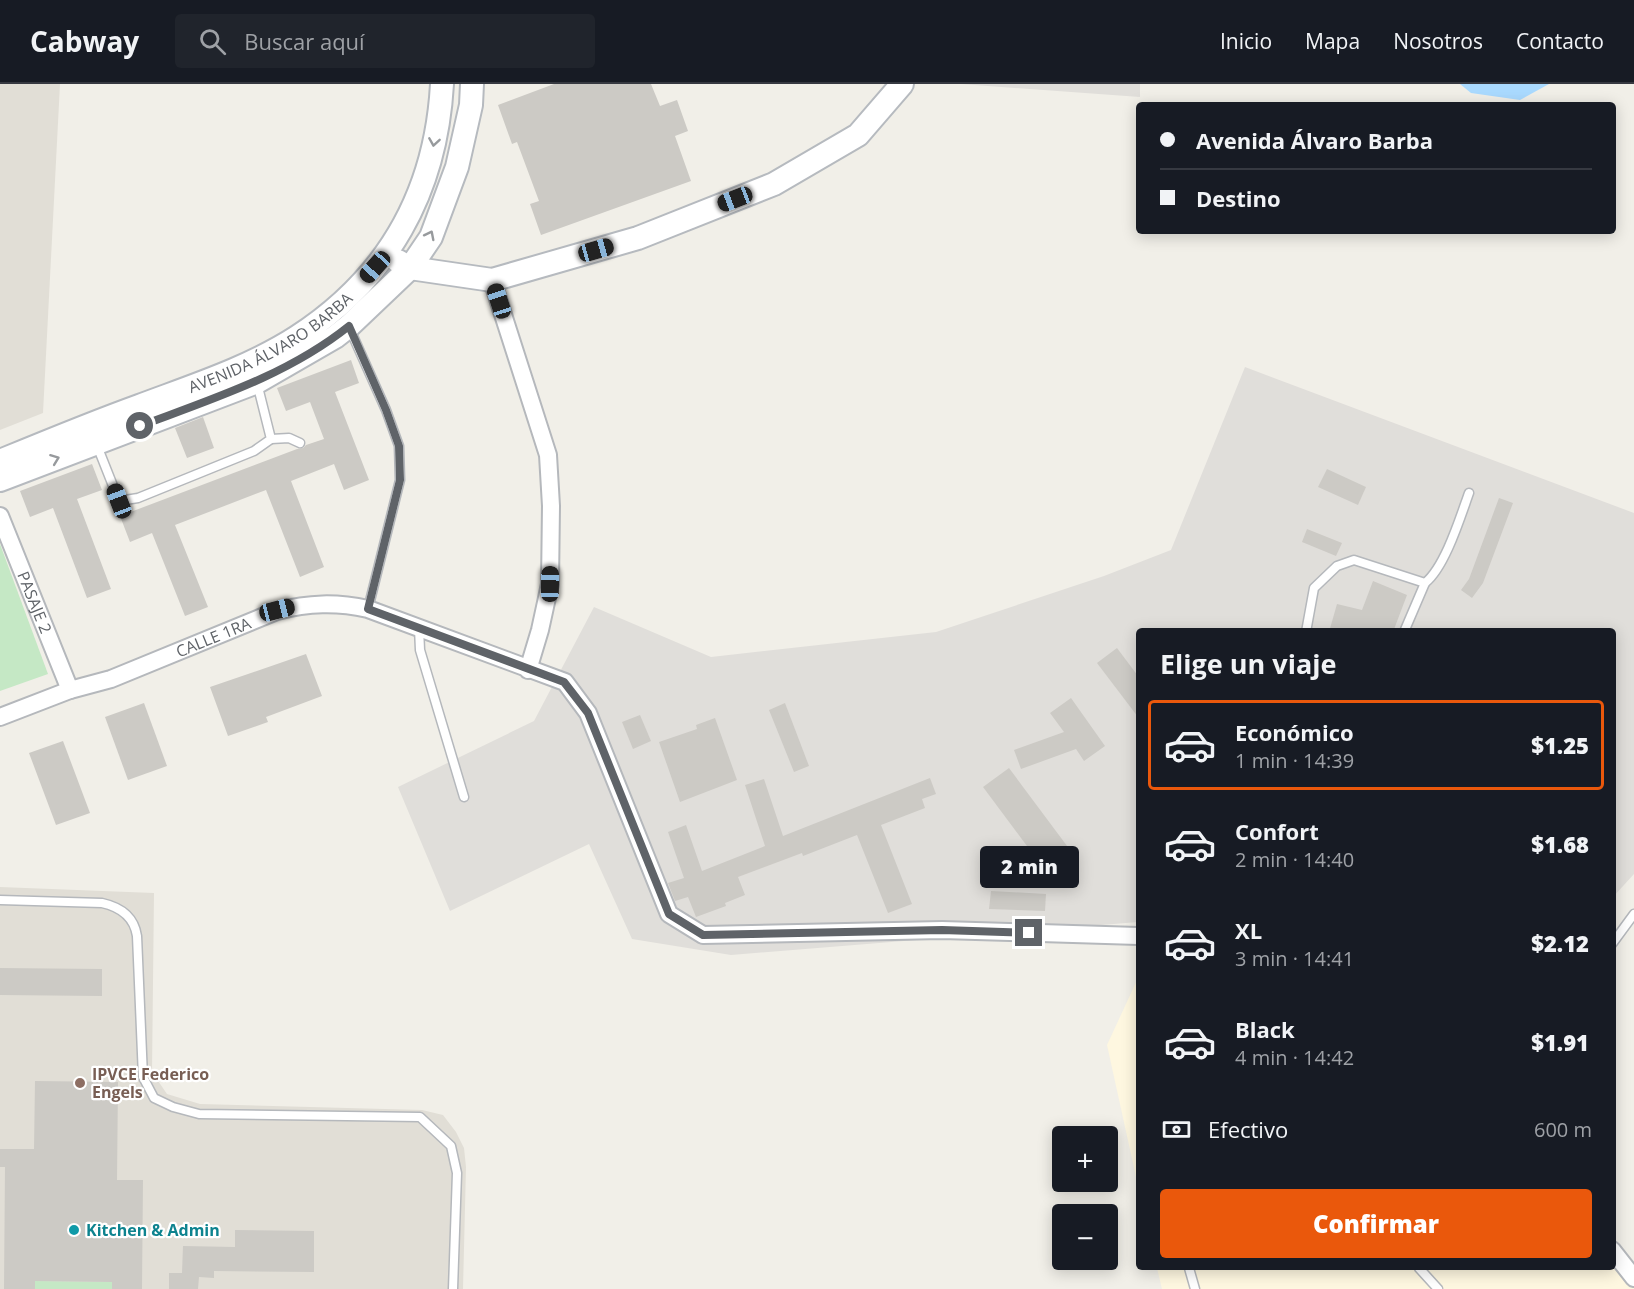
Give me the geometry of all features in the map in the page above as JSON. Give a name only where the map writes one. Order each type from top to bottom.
[{"type":"main road","name":"AVENIDA ÁLVARO BARBA","points":[[0,460],[247,364],[286,343],[335,309],[386,255],[414,206],[431,159],[442,84]]},
{"type":"main road","name":"AVENIDA ÁLVARO BARBA","points":[[0,480],[256,382],[335,337],[349,326],[410,268],[431,237],[457,167],[471,105],[472,84]]},
{"type":"main road","points":[[386,255],[410,268],[492,280],[638,238],[774,184],[858,135],[902,84]]},
{"type":"street","points":[[492,280],[548,455],[551,506],[550,584],[528,670]]},
{"type":"street","name":"PASAJE 2","points":[[0,516],[70,690]]},
{"type":"street","name":"CALLE 1RA","points":[[0,717],[70,690],[111,679],[277,610],[302,604],[343,604],[368,609],[564,682],[588,713],[669,914],[703,935],[942,930],[1136,936]]},
{"type":"street","points":[[1616,1255],[1634,1278]]},
{"type":"lane","points":[[349,326],[386,410],[399,446],[400,480],[368,609]]},
{"type":"lane","points":[[256,382],[271,439]]},
{"type":"lane","points":[[96,443],[119,501],[138,498],[254,451],[271,439],[290,438],[300,443]]},
{"type":"lane","points":[[1406,628],[1425,583],[1434,576],[1457,528],[1469,493]]},
{"type":"lane","points":[[1307,628],[1314,588],[1337,566],[1354,560],[1425,583]]},
{"type":"lane","points":[[419,628],[420,650],[464,797]]},
{"type":"lane","points":[[0,900],[102,903],[115,907],[131,918],[136,926],[137,936],[143,1077],[154,1098],[173,1107],[199,1114],[420,1117],[451,1146],[457,1173],[453,1289]]},
{"type":"lane","points":[[1616,939],[1634,914]]},
{"type":"lane","points":[[1190,1270],[1195,1289]]},
{"type":"lane","points":[[1421,1270],[1438,1289]]},
{"type":"shaded area","points":[[0,84],[60,84],[43,413],[0,430]]},
{"type":"shaded area","points":[[961,84],[1140,84],[1140,97]]},
{"type":"shaded area","points":[[1245,367],[1634,513],[1634,874],[1616,894],[1616,628],[1136,628],[1136,922],[731,955],[632,939],[589,844],[450,911],[398,787],[534,721],[594,607],[711,657],[936,632],[1104,576],[1171,550]]},
{"type":"shaded area","name":"IPVCE Federico Engels","points":[[0,887],[154,893],[152,1072],[167,1094],[200,1104],[422,1110],[443,1115],[456,1132],[464,1148],[466,1167],[463,1289],[0,1289]]},
{"type":"shaded area","points":[[1136,982],[1136,1177],[1107,1045]]},
{"type":"shaded area","points":[[1616,1243],[1634,1266],[1634,1289],[1162,1289],[1157,1270],[1616,1270]]},
{"type":"green space","points":[[0,544],[48,674],[0,691]]},
{"type":"green space","points":[[35,1281],[112,1282],[112,1289],[35,1289]]},
{"type":"water","points":[[1460,84],[1549,84],[1520,100],[1471,93]]},
{"type":"building","points":[[554,84],[651,84],[660,106],[677,100],[688,131],[675,136],[691,181],[541,235],[530,204],[539,201],[517,142],[512,144],[498,105]]},
{"type":"building","points":[[351,360],[359,383],[335,392],[369,480],[344,490],[334,464],[291,481],[324,567],[300,577],[266,490],[175,525],[208,607],[185,616],[152,533],[130,542],[120,516],[324,439],[310,402],[286,411],[277,388]]},
{"type":"building","points":[[203,417],[214,448],[187,458],[175,428]]},
{"type":"building","points":[[92,464],[102,490],[77,499],[111,589],[87,598],[53,508],[30,517],[20,491]]},
{"type":"building","points":[[1327,469],[1366,487],[1358,505],[1318,487]]},
{"type":"building","points":[[1499,498],[1513,503],[1483,583],[1472,598],[1461,590],[1469,579]]},
{"type":"building","points":[[1307,529],[1342,543],[1336,556],[1302,542]]},
{"type":"building","points":[[1373,581],[1407,595],[1395,628],[1330,628],[1337,604],[1362,610]]},
{"type":"building","points":[[1117,648],[1136,673],[1136,714],[1097,663]]},
{"type":"building","points":[[306,654],[322,696],[266,717],[268,722],[228,736],[210,687]]},
{"type":"building","points":[[1071,698],[1105,746],[1084,761],[1076,749],[1021,769],[1014,750],[1064,732],[1050,713]]},
{"type":"building","points":[[144,703],[167,766],[128,780],[105,717]]},
{"type":"building","points":[[785,703],[809,766],[794,772],[769,710]]},
{"type":"building","points":[[640,715],[651,741],[633,749],[622,722]]},
{"type":"building","points":[[715,718],[737,780],[680,802],[659,742],[697,729],[696,725]]},
{"type":"building","points":[[63,741],[90,813],[56,825],[29,753]]},
{"type":"building","points":[[1009,768],[1079,862],[1053,881],[983,787]]},
{"type":"building","points":[[930,778],[936,794],[922,799],[925,808],[881,825],[912,904],[888,913],[857,835],[803,856],[802,853],[738,877],[745,895],[725,903],[726,906],[696,917],[688,897],[675,901],[668,883],[684,878],[668,832],[686,825],[702,871],[765,846],[745,785],[764,779],[783,836]]},
{"type":"building","points":[[991,891],[1046,894],[1045,911],[989,909]]},
{"type":"building","points":[[0,968],[102,969],[102,996],[0,995]]},
{"type":"building","name":"Kitchen & Admin","points":[[35,1081],[118,1082],[117,1180],[143,1180],[142,1289],[112,1289],[112,1282],[35,1281],[35,1289],[4,1289],[5,1167],[0,1167],[0,1149],[34,1149]]},
{"type":"building","points":[[235,1230],[314,1231],[314,1272],[214,1271],[214,1278],[199,1277],[198,1289],[169,1289],[169,1273],[182,1273],[183,1246],[235,1247]]},
{"type":"place","name":"IPVCE Federico Engels","points":[[80,1083]]},
{"type":"place","name":"Kitchen & Admin","points":[[74,1230]]},
{"type":"route","points":[[140,426],[256,382],[335,337],[349,326],[386,410],[399,446],[400,480],[368,609],[564,682],[588,713],[669,914],[703,935],[942,930],[1029,933]]}]
